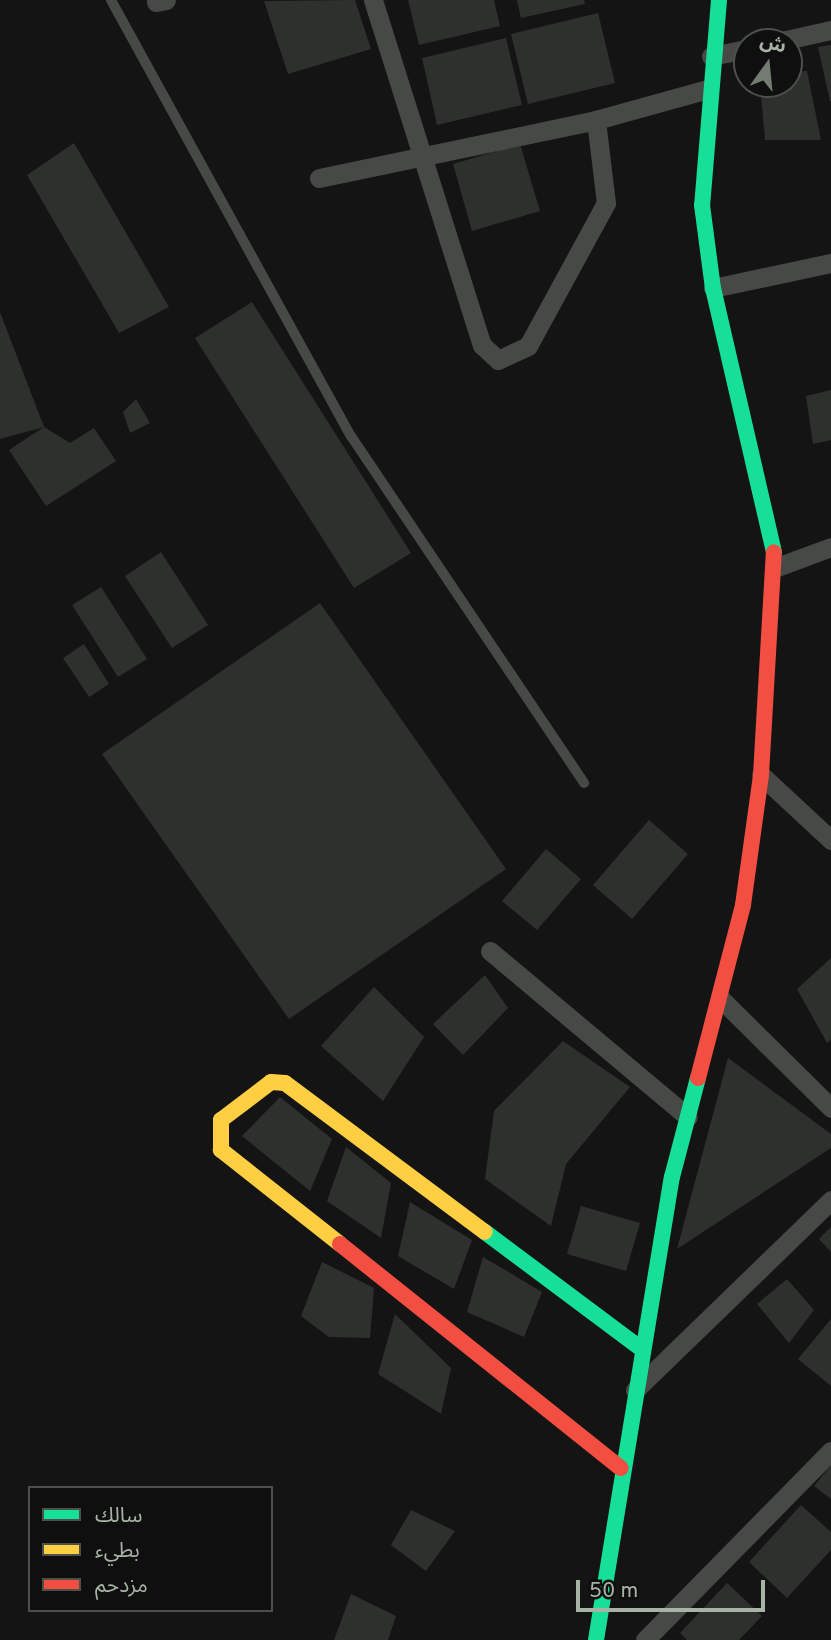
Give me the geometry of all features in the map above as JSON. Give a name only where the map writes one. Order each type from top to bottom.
[{"type":"street","points":[[373,0],[482,345],[498,360],[528,346],[606,203],[596,120]]},
{"type":"street","points":[[596,1640],[640,1348],[688,1117],[721,999],[761,775],[777,567],[713,288],[702,205],[708,89],[719,0]]},
{"type":"street","points":[[803,36],[831,30]]},
{"type":"street","points":[[711,57],[733,52]]},
{"type":"street","points":[[319,178],[421,154],[596,120],[708,89]]},
{"type":"street","points":[[713,288],[831,263]]},
{"type":"street","points":[[777,567],[831,547]]},
{"type":"street","points":[[761,775],[831,839]]},
{"type":"street","points":[[490,951],[688,1117]]},
{"type":"street","points":[[721,999],[831,1108]]},
{"type":"street","points":[[621,1468],[221,1150],[221,1120],[271,1082],[285,1083],[640,1348]]},
{"type":"street","points":[[632,1393],[831,1199]]},
{"type":"street","points":[[645,1640],[831,1451]]},
{"type":"lane","points":[[111,0],[351,436],[584,783]]},
{"type":"building","points":[[355,0],[371,49],[288,74],[264,1]]},
{"type":"building","points":[[408,0],[494,0],[500,26],[419,45]]},
{"type":"building","points":[[517,0],[584,0],[585,4],[521,18]]},
{"type":"building","points":[[598,13],[615,83],[528,104],[511,34]]},
{"type":"building","points":[[506,38],[522,105],[437,125],[422,58]]},
{"type":"building","points":[[831,45],[831,101],[830,101],[818,47]]},
{"type":"building","points":[[803,71],[807,71],[821,140],[765,140],[761,98],[803,98]]},
{"type":"building","points":[[74,143],[169,307],[119,333],[27,175]]},
{"type":"building","points":[[520,144],[540,211],[472,231],[453,164]]},
{"type":"building","points":[[252,302],[411,553],[354,588],[195,338]]},
{"type":"building","points":[[0,312],[44,427],[0,439]]},
{"type":"building","points":[[831,390],[831,440],[813,444],[806,396]]},
{"type":"building","points":[[136,399],[150,423],[130,433],[123,412]]},
{"type":"building","points":[[44,427],[70,443],[94,428],[116,461],[46,506],[9,450]]},
{"type":"building","points":[[161,552],[208,625],[172,648],[125,576]]},
{"type":"building","points":[[101,587],[147,659],[118,677],[72,605]]},
{"type":"building","points":[[320,603],[506,869],[289,1019],[102,754]]},
{"type":"building","points":[[84,644],[109,684],[89,697],[63,658]]},
{"type":"building","points":[[649,820],[688,854],[632,919],[593,885]]},
{"type":"building","points":[[546,849],[581,879],[537,930],[502,901]]},
{"type":"building","points":[[831,958],[831,1040],[827,1043],[797,989]]},
{"type":"building","points":[[485,975],[508,1008],[463,1055],[433,1024]]},
{"type":"building","points":[[374,987],[424,1037],[383,1101],[321,1046]]},
{"type":"building","points":[[563,1041],[630,1087],[566,1164],[551,1226],[485,1179],[494,1111]]},
{"type":"building","points":[[728,1058],[831,1134],[831,1148],[677,1249]]},
{"type":"building","points":[[280,1097],[332,1139],[310,1191],[242,1136]]},
{"type":"building","points":[[346,1147],[391,1183],[381,1238],[327,1201]]},
{"type":"building","points":[[410,1202],[472,1240],[454,1289],[398,1256]]},
{"type":"building","points":[[581,1206],[640,1223],[626,1271],[567,1254]]},
{"type":"building","points":[[831,1227],[831,1252],[819,1239]]},
{"type":"building","points":[[483,1257],[542,1292],[524,1337],[467,1312]]},
{"type":"building","points":[[322,1262],[374,1288],[370,1338],[329,1337],[301,1316]]},
{"type":"building","points":[[787,1279],[814,1310],[789,1343],[757,1304]]},
{"type":"building","points":[[395,1314],[451,1368],[441,1414],[378,1374]]},
{"type":"building","points":[[831,1319],[831,1386],[798,1359]]},
{"type":"building","points":[[831,1465],[831,1499],[814,1486]]},
{"type":"building","points":[[801,1505],[831,1532],[831,1550],[787,1598],[749,1562]]},
{"type":"building","points":[[411,1510],[455,1531],[426,1571],[391,1545]]},
{"type":"building","points":[[727,1583],[762,1616],[739,1640],[687,1640],[680,1633]]},
{"type":"building","points":[[351,1594],[396,1616],[388,1640],[334,1640]]},
{"type":"traffic: fast","points":[[719,0],[702,205],[713,288],[774,552]]},
{"type":"traffic: fast","points":[[596,1640],[672,1177],[698,1078]]},
{"type":"traffic: fast","points":[[485,1232],[640,1348]]},
{"type":"traffic: slow","points":[[340,1244],[221,1150],[221,1120],[271,1082],[285,1083],[485,1232]]},
{"type":"traffic: jam","points":[[698,1078],[743,905],[761,775],[774,552]]},
{"type":"traffic: jam","points":[[340,1244],[621,1468]]}]
